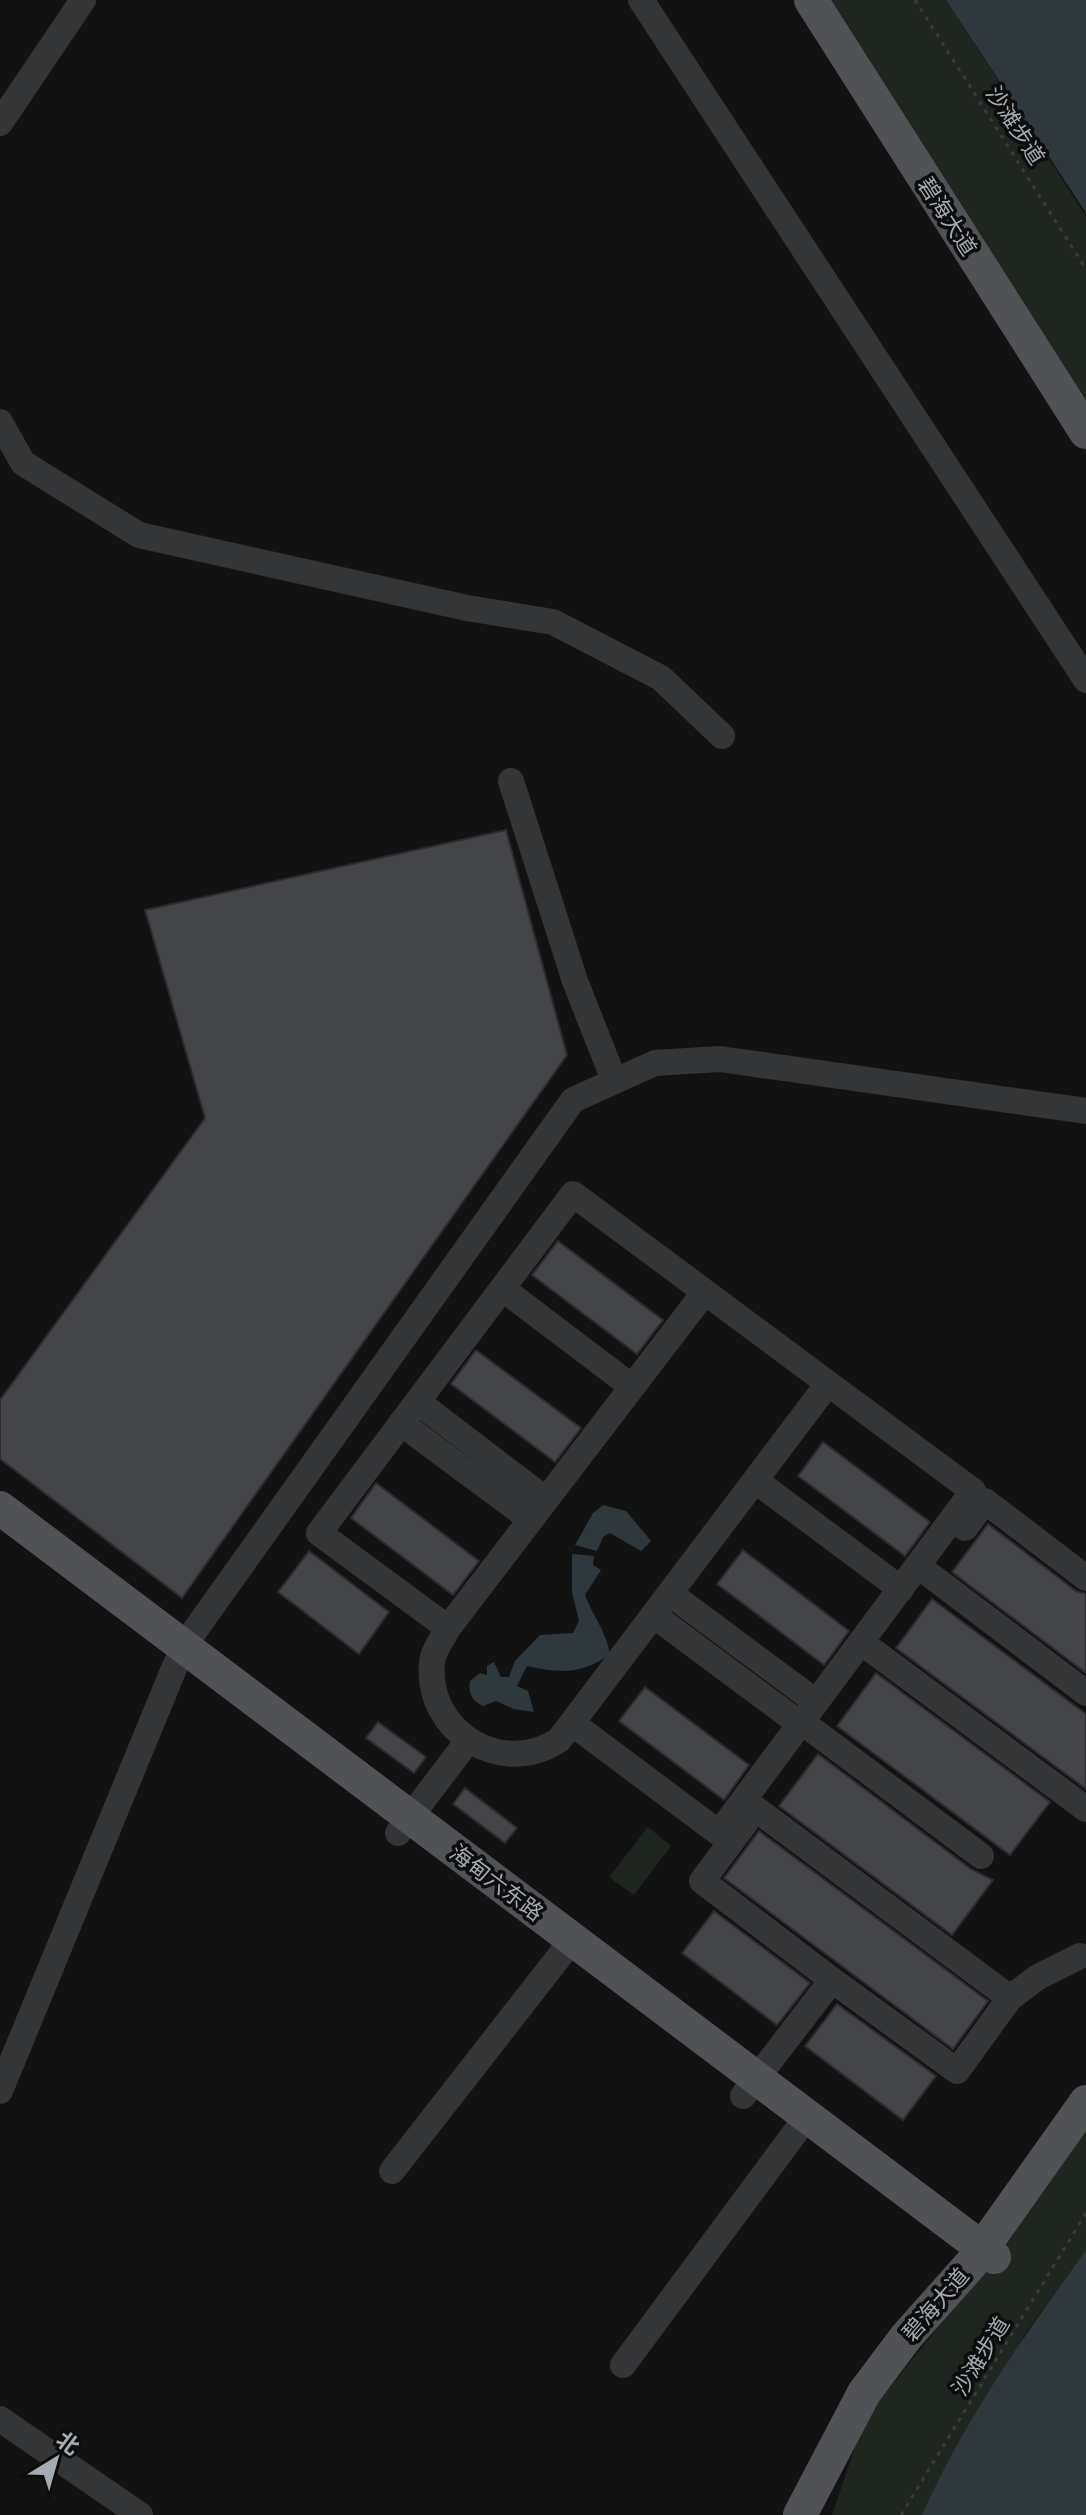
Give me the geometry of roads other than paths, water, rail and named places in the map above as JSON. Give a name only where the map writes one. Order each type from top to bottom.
[{"type":"main road","name":"碧海大道","points":[[811,0],[1086,432]]},
{"type":"main road","name":"碧海大道","points":[[823,0],[1086,412]]},
{"type":"main road","name":"海甸六东路","points":[[0,1508],[180,1656],[800,2126],[982,2260]]},
{"type":"main road","name":"海甸六东路","points":[[0,1535],[180,1656]]},
{"type":"main road","name":"碧海大道","points":[[800,2515],[864,2393],[906,2337],[982,2260],[1086,2102]]},
{"type":"main road","name":"碧海大道","points":[[815,2515],[851,2441],[891,2379],[982,2260],[1051,2179],[1086,2120]]},
{"type":"street","points":[[0,123],[83,0]]},
{"type":"street","points":[[641,0],[1086,680]]},
{"type":"street","points":[[0,422],[23,463],[139,535],[467,608],[553,622],[661,678],[722,736]]},
{"type":"street","points":[[511,781],[575,981],[614,1080]]},
{"type":"street","points":[[0,2091],[180,1656],[573,1100],[655,1063],[720,1059],[1086,1111]]},
{"type":"street","points":[[448,1628],[319,1533],[573,1194],[1086,1578]]},
{"type":"street","points":[[503,1289],[631,1386]]},
{"type":"street","points":[[704,1293],[448,1628],[432,1661],[436,1692],[452,1727],[467,1742],[516,1755],[545,1750],[573,1724],[827,1385]]},
{"type":"street","points":[[418,1402],[537,1509]]},
{"type":"street","points":[[401,1423],[537,1509]]},
{"type":"street","points":[[756,1481],[901,1589]]},
{"type":"street","points":[[573,1724],[719,1833],[873,1651],[930,1575],[979,1496]]},
{"type":"street","points":[[979,1496],[901,1589],[816,1702],[807,1728],[756,1809],[702,1881],[957,2071],[1010,1998],[1038,1977],[1080,1956]]},
{"type":"street","points":[[930,1575],[1086,1693]]},
{"type":"street","points":[[672,1595],[816,1702]]},
{"type":"street","points":[[656,1617],[981,1856]]},
{"type":"street","points":[[873,1651],[1086,1809]]},
{"type":"street","points":[[405,1825],[467,1742]]},
{"type":"street","points":[[756,1809],[1010,1998]]},
{"type":"street","points":[[392,2171],[566,1948]]},
{"type":"street","points":[[750,2088],[832,1980]]},
{"type":"street","points":[[623,2365],[800,2126]]},
{"type":"street","points":[[0,2419],[140,2515]]}]
